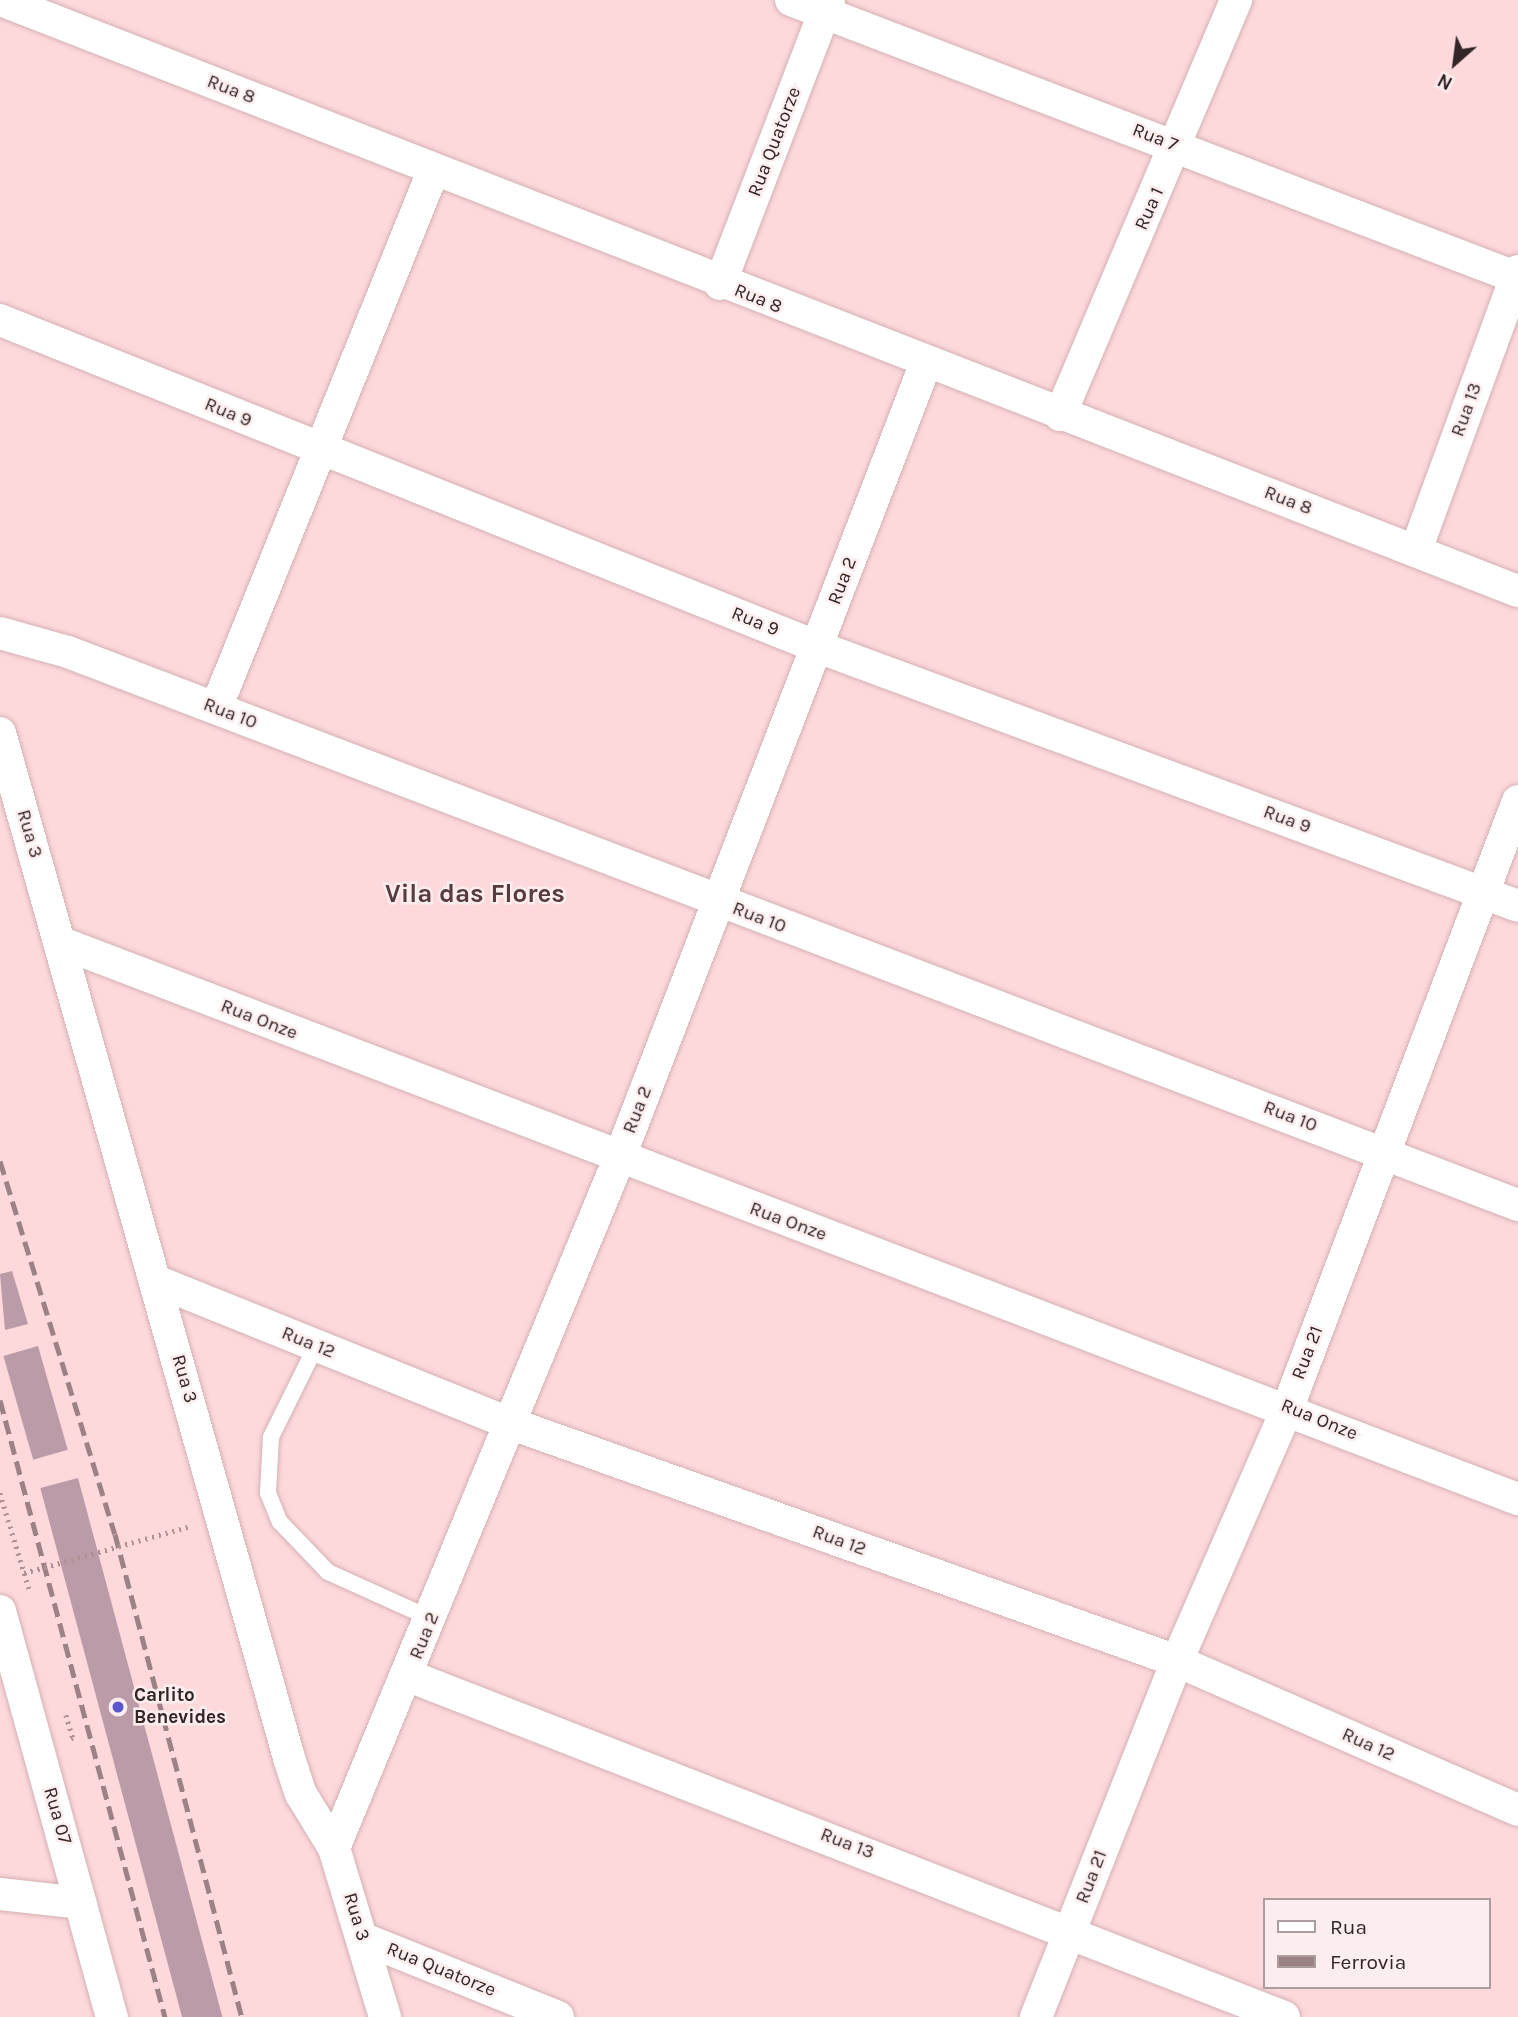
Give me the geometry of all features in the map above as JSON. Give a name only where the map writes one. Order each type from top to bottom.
[{"type":"street","name":"Rua 8","points":[[1,0],[435,169],[925,365],[1518,591]]},
{"type":"street","name":"Rua 7","points":[[791,0],[826,6],[1177,147],[1517,275]]},
{"type":"street","name":"Rua 1","points":[[1060,415],[1177,147],[1236,0]]},
{"type":"street","name":"Rua Quatorze","points":[[720,284],[826,6]]},
{"type":"street","points":[[216,708],[435,169]]},
{"type":"street","name":"Rua 13","points":[[1416,550],[1517,275]]},
{"type":"street","name":"Rua 9","points":[[0,320],[818,647],[1518,906]]},
{"type":"street","name":"Rua 2","points":[[334,1849],[409,1676],[618,1159],[925,365]]},
{"type":"street","name":"Rua 10","points":[[0,633],[216,708],[719,903],[1518,1205]]},
{"type":"street","name":"Rua 3","points":[[0,733],[289,1758],[301,1794],[334,1849],[385,2017]]},
{"type":"street","name":"Rua 21","points":[[1036,2017],[1177,1661],[1288,1408],[1518,800]]},
{"type":"street","name":"Rua Onze","points":[[60,942],[618,1159],[1288,1408],[1518,1499]]},
{"type":"street","name":"Rua 12","points":[[156,1281],[512,1424],[1177,1661],[1518,1810]]},
{"type":"street","name":"Rua 07","points":[[0,1614],[112,2017]]},
{"type":"street","name":"Rua 13","points":[[409,1676],[1071,1930],[1284,2017]]},
{"type":"street","points":[[0,1894],[81,1903]]},
{"type":"street","name":"Rua Quatorze","points":[[363,1939],[558,2017]]},
{"type":"lane","points":[[316,1346],[271,1437],[268,1493],[280,1521],[328,1572],[432,1619]]},
{"type":"path","points":[[0,1493],[24,1573],[191,1526]]},
{"type":"building","points":[[12,1271],[28,1324],[5,1330],[0,1274]]},
{"type":"building","points":[[38,1346],[68,1450],[33,1460],[3,1356]]},
{"type":"building","name":"Carlito Benevides","points":[[78,1478],[222,2017],[182,2017],[40,1488]]},
{"type":"railway","points":[[0,1161],[115,1534],[242,2017]]},
{"type":"railway","points":[[0,1400],[165,2017]]},
{"type":"place","name":"Carlito Benevides","points":[[118,1707]]},
{"type":"district","name":"Vila das Flores","points":[[475,894]]}]
